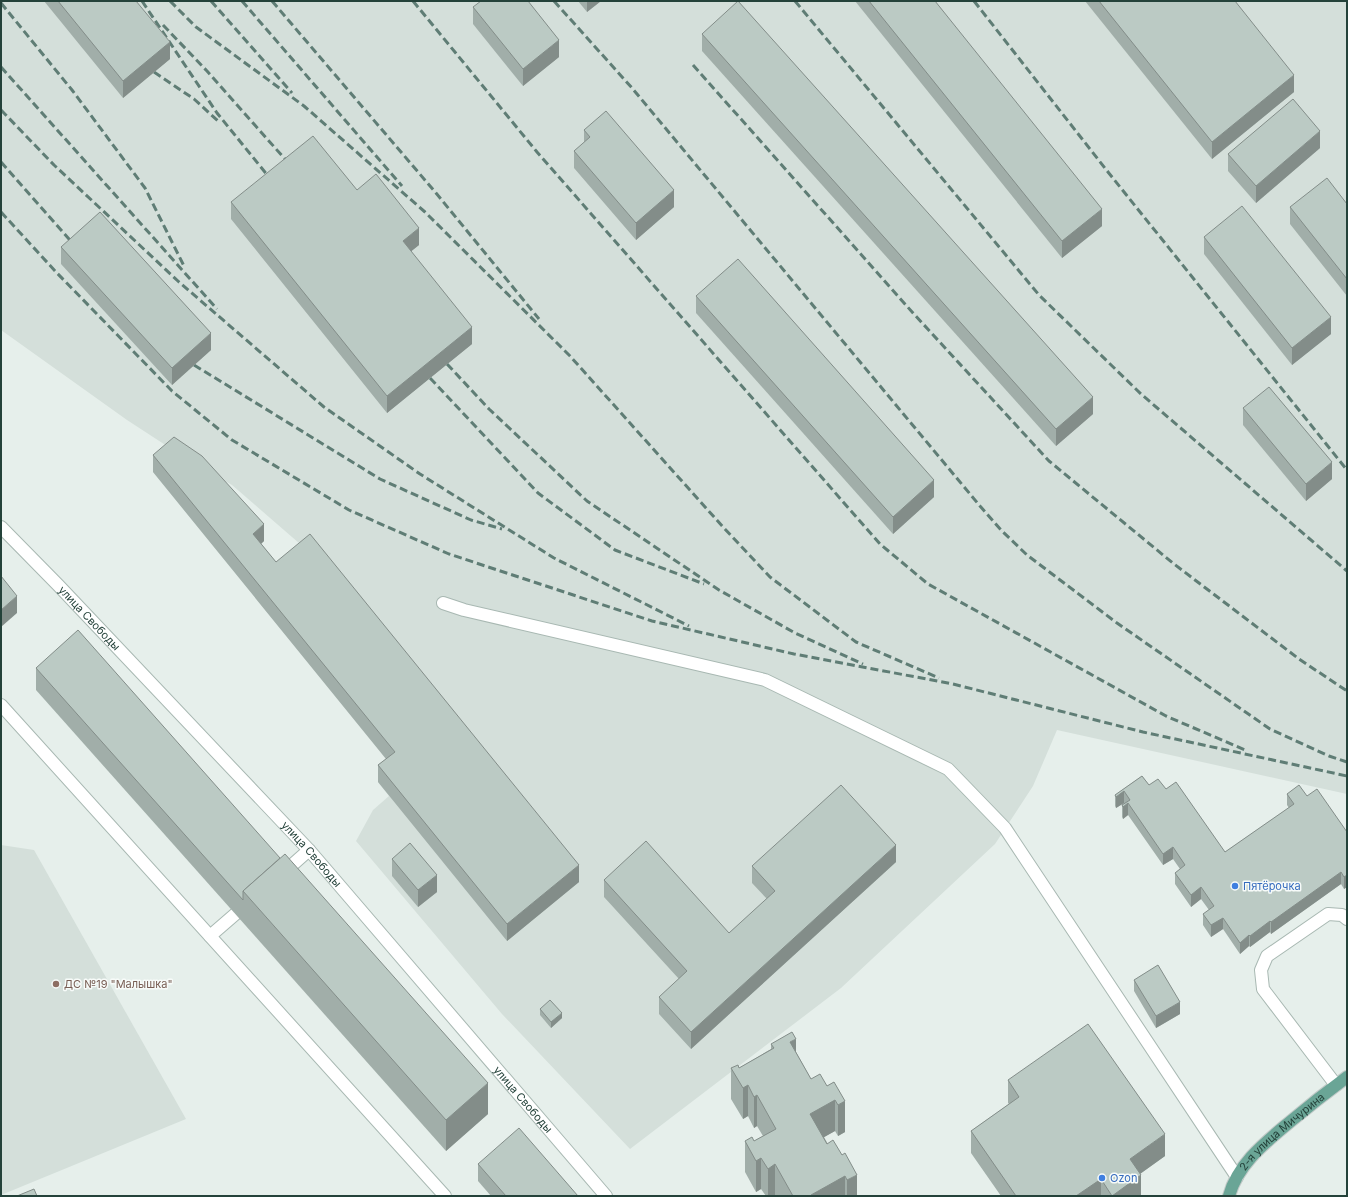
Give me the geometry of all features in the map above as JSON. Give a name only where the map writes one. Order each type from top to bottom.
[{"type":"main road","name":"2-я улица Мичурина","points":[[1229,1196],[1237,1177],[1249,1158],[1264,1143],[1347,1077]]},
{"type":"street","name":"улица Свободы","points":[[1,527],[59,586],[309,850],[606,1196]]},
{"type":"street","points":[[443,603],[464,610],[765,680],[948,769],[1005,828],[1237,1177]]},
{"type":"street","points":[[1,704],[445,1196]]},
{"type":"street","points":[[274,881],[309,850]]},
{"type":"street","points":[[210,936],[257,896]]},
{"type":"street","points":[[1336,1085],[1263,988],[1261,970],[1266,956],[1328,914],[1342,915],[1347,919]]},
{"type":"shaded area","points":[[1,1],[1347,1],[1347,794],[1057,730],[1033,786],[995,844],[841,988],[630,1149],[502,1014],[356,841],[373,810],[389,796],[378,782],[395,769],[153,472],[175,454],[202,473],[264,541],[253,551],[276,579],[307,550],[232,485],[193,463],[127,420],[1,330]]},
{"type":"shaded area","name":"ДС №19 \"Малышка\"","points":[[1,845],[34,850],[186,1119],[1,1195]]},
{"type":"building","points":[[58,1],[136,1],[170,42],[123,81]]},
{"type":"building","points":[[481,1],[528,1],[559,40],[523,69],[473,7]]},
{"type":"building","points":[[738,1],[1093,397],[1056,429],[702,34]]},
{"type":"building","points":[[869,1],[935,1],[1102,209],[1062,241]]},
{"type":"building","points":[[1099,1],[1235,1],[1294,75],[1212,142]]},
{"type":"building","points":[[1293,99],[1320,131],[1256,186],[1228,154]]},
{"type":"building","points":[[606,111],[674,190],[636,223],[574,151],[590,137],[584,130]]},
{"type":"building","points":[[313,136],[357,190],[376,174],[419,228],[403,241],[472,327],[387,396],[231,202]]},
{"type":"building","points":[[1327,178],[1347,204],[1347,279],[1290,207]]},
{"type":"building","points":[[1242,206],[1331,317],[1292,348],[1204,237]]},
{"type":"building","points":[[100,212],[211,333],[172,368],[61,247]]},
{"type":"building","points":[[738,259],[934,480],[893,517],[696,296]]},
{"type":"building","points":[[1269,387],[1332,462],[1306,484],[1243,408]]},
{"type":"building","points":[[174,437],[202,456],[264,524],[253,534],[276,562],[310,534],[579,865],[507,924],[378,765],[395,752],[153,455]]},
{"type":"building","points":[[1,576],[17,596],[1,610]]},
{"type":"building","points":[[78,630],[280,858],[243,891],[243,900],[36,668]]},
{"type":"building","points":[[1142,776],[1149,785],[1158,779],[1166,789],[1176,782],[1225,852],[1294,804],[1287,794],[1299,785],[1307,796],[1317,789],[1347,832],[1347,875],[1344,877],[1341,872],[1271,922],[1270,921],[1250,936],[1249,935],[1240,943],[1223,918],[1211,925],[1203,914],[1214,906],[1201,887],[1191,895],[1175,873],[1185,865],[1173,847],[1163,854],[1128,803],[1123,807],[1122,805],[1130,800],[1124,791],[1116,797],[1115,795]]},
{"type":"building","points":[[841,785],[896,845],[691,1032],[659,997],[687,971],[604,880],[646,841],[729,933],[775,891],[752,866]]},
{"type":"building","points":[[410,843],[437,875],[418,890],[392,859]]},
{"type":"building","points":[[285,854],[488,1083],[446,1120],[243,891]]},
{"type":"building","points":[[1158,965],[1180,1002],[1156,1016],[1134,980]]},
{"type":"building","points":[[550,1000],[562,1013],[551,1022],[540,1009]]},
{"type":"building","points":[[1088,1024],[1165,1134],[1130,1159],[1141,1175],[1112,1196],[1101,1179],[1076,1196],[1016,1196],[971,1131],[1019,1097],[1008,1080]]},
{"type":"building","points":[[792,1032],[796,1039],[790,1042],[811,1079],[820,1074],[827,1086],[834,1082],[845,1101],[838,1105],[835,1100],[810,1114],[827,1144],[833,1140],[842,1155],[845,1153],[857,1175],[847,1180],[845,1176],[811,1195],[812,1196],[793,1196],[775,1164],[768,1169],[761,1158],[756,1161],[745,1141],[752,1137],[754,1141],[776,1129],[757,1095],[754,1097],[748,1085],[743,1088],[731,1068],[738,1065],[739,1068],[774,1048],[771,1044]]},
{"type":"building","points":[[519,1128],[578,1196],[506,1196],[478,1164]]},
{"type":"building","points":[[34,1189],[37,1196],[17,1196]]},
{"type":"railway","points":[[142,1],[217,113],[273,182]]},
{"type":"railway","points":[[170,1],[196,27],[304,106],[425,212],[570,356],[723,527],[770,577],[856,642],[939,678]]},
{"type":"railway","points":[[211,1],[292,93]]},
{"type":"railway","points":[[242,1],[402,186]]},
{"type":"railway","points":[[272,1],[436,193],[539,319]]},
{"type":"railway","points":[[413,1],[537,152],[880,544],[928,584],[1166,716],[1245,750]]},
{"type":"railway","points":[[554,1],[632,88],[980,506],[1001,530],[1027,555],[1117,623],[1270,729],[1329,756],[1347,762]]},
{"type":"railway","points":[[795,1],[1039,295],[1141,394],[1347,571]]},
{"type":"railway","points":[[974,1],[1108,172],[1347,470]]},
{"type":"railway","points":[[1,3],[72,90],[145,188],[185,268]]},
{"type":"railway","points":[[163,25],[207,71],[292,167]]},
{"type":"railway","points":[[693,65],[913,313],[1049,461],[1174,564],[1299,659],[1347,691]]},
{"type":"railway","points":[[1,67],[217,309]]},
{"type":"railway","points":[[154,72],[194,99],[218,121]]},
{"type":"railway","points":[[1,110],[54,165],[179,282],[324,407],[420,474],[554,558],[689,626]]},
{"type":"railway","points":[[1,162],[77,248]]},
{"type":"railway","points":[[1,212],[56,272],[172,391],[232,440],[349,510],[449,554],[652,621],[794,654],[953,684],[1143,732],[1347,776]]},
{"type":"railway","points":[[447,364],[489,409],[587,501],[719,590],[795,633],[863,664]]},
{"type":"railway","points":[[194,365],[380,479],[471,520],[502,529]]},
{"type":"railway","points":[[430,378],[538,493],[615,550],[704,584]]},
{"type":"place","name":"Пятёрочка","points":[[1235,886]]},
{"type":"place","name":"ДС №19 \"Малышка\"","points":[[56,984]]},
{"type":"place","name":"Ozon","points":[[1102,1178]]}]
